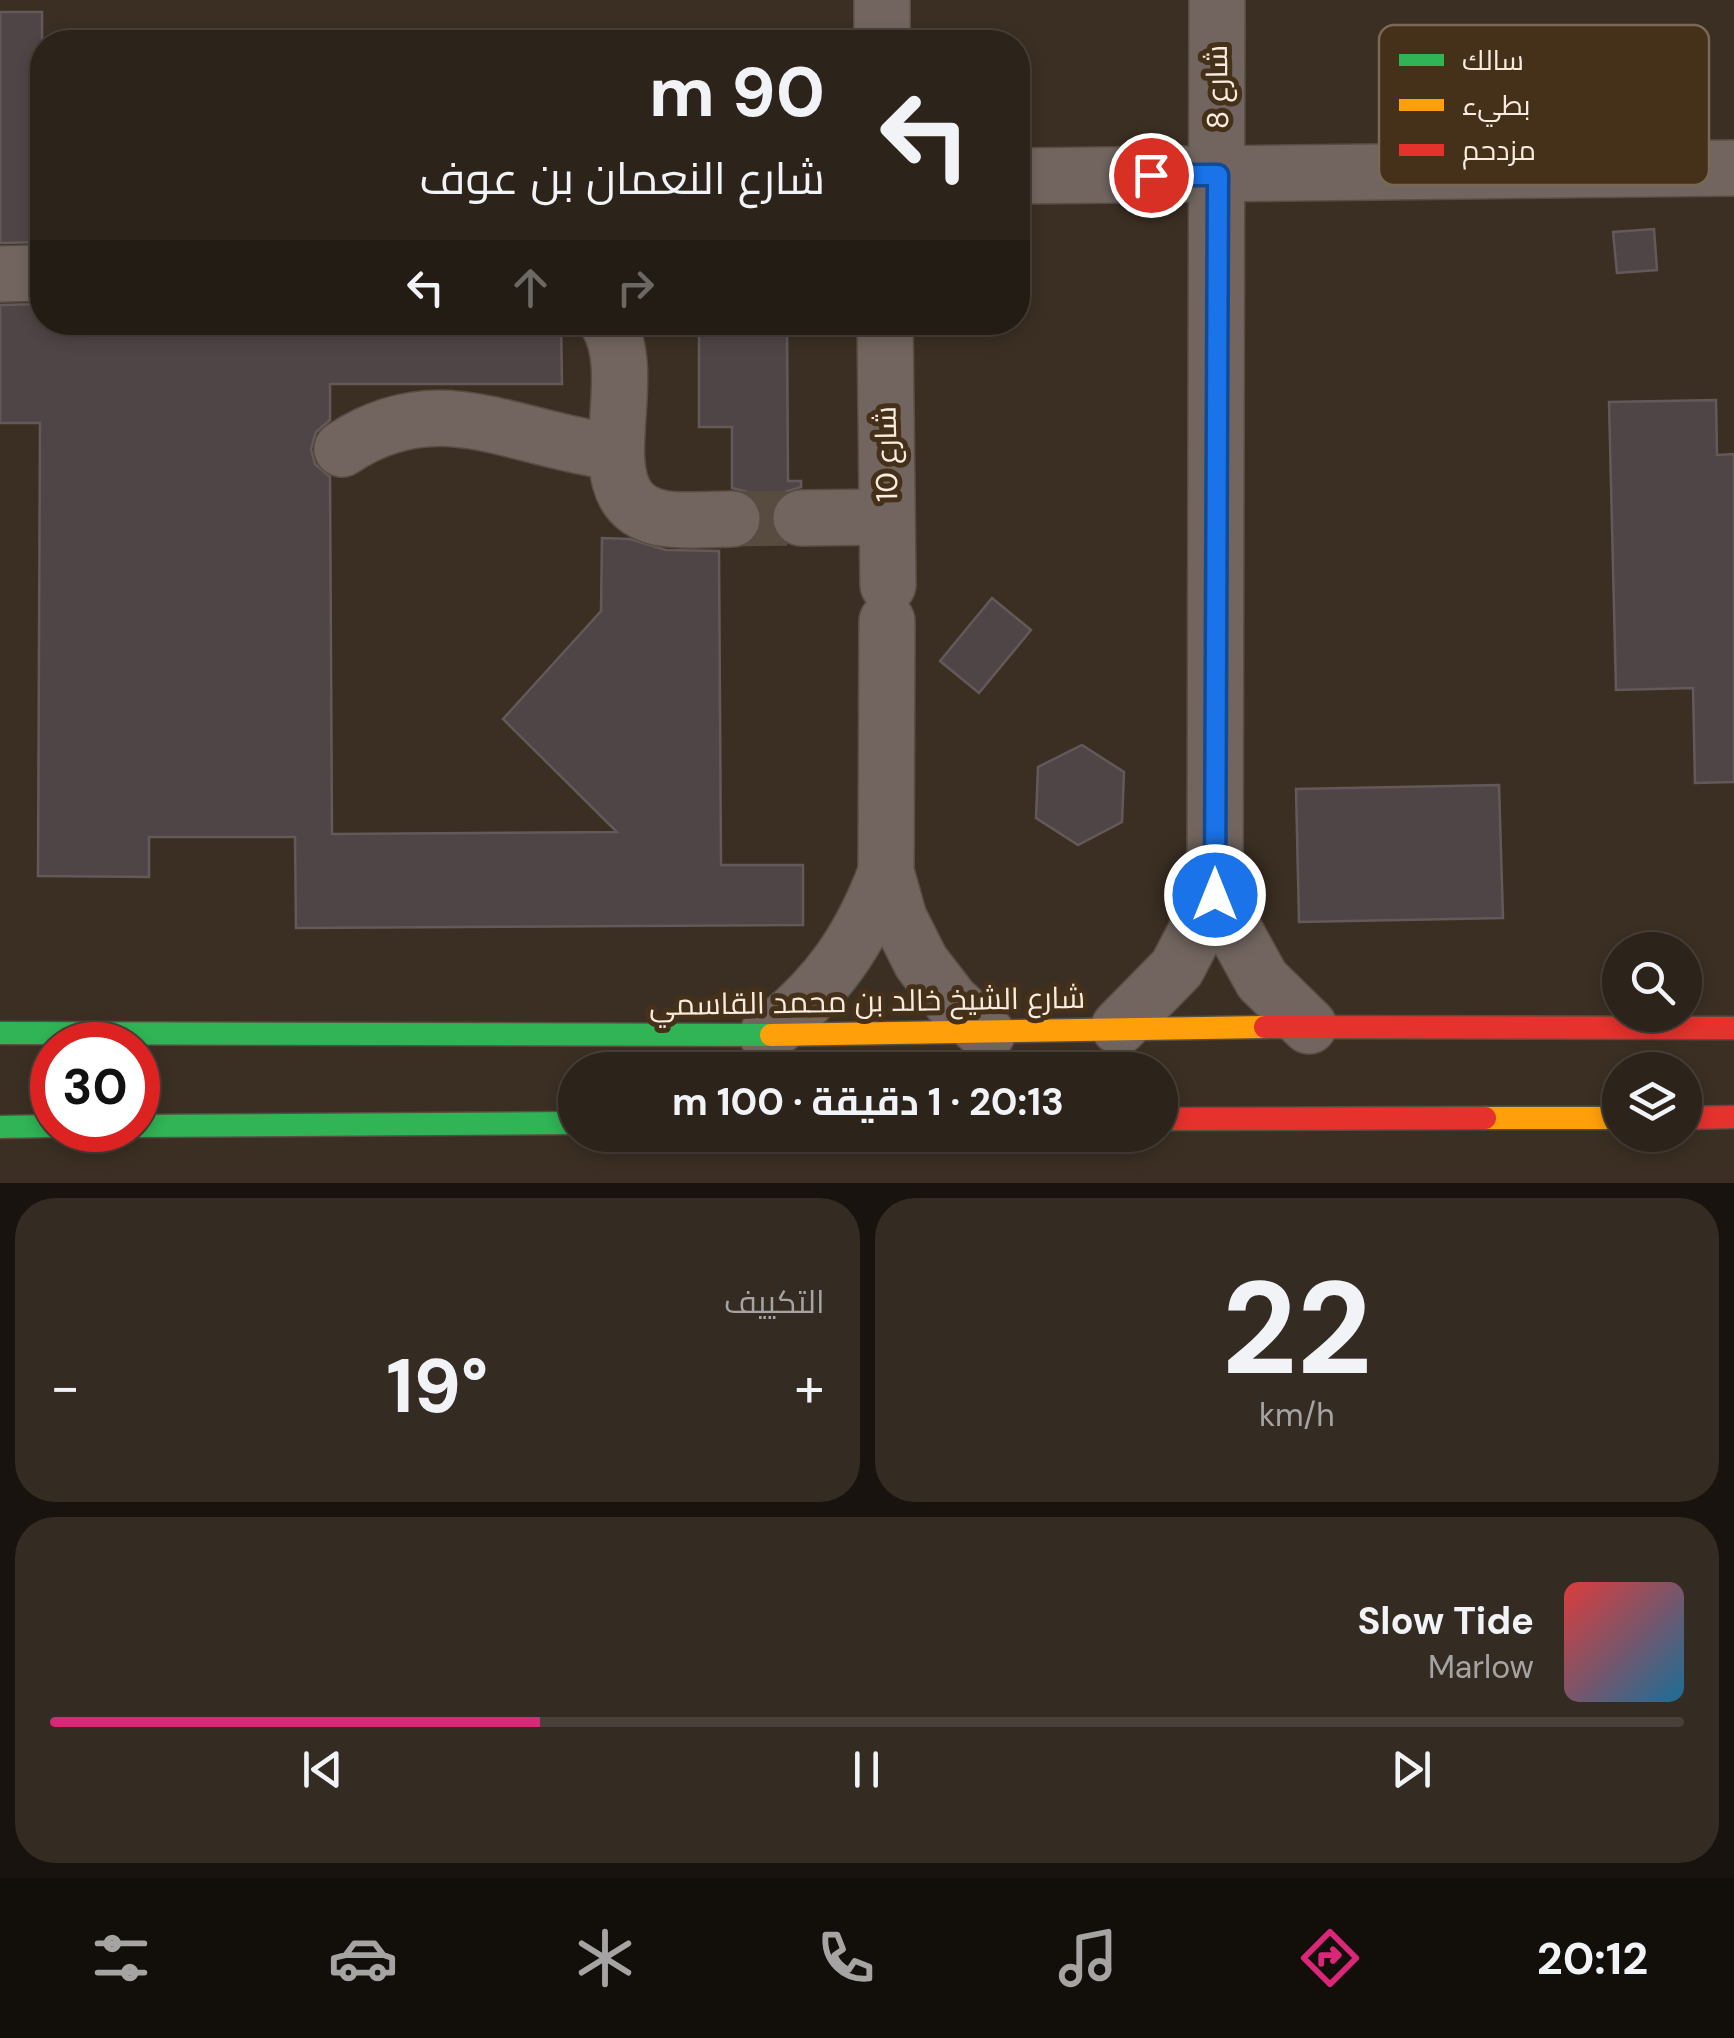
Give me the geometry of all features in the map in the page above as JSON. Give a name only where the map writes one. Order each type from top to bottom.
[{"type":"street","points":[[882,0],[882,30]]},
{"type":"street","name":"شارع 8","points":[[1119,1027],[1176,968],[1215,895],[1216,0]]},
{"type":"street","points":[[1709,168],[1734,168]]},
{"type":"street","points":[[1030,176],[1379,173]]},
{"type":"street","points":[[0,274],[30,273]]},
{"type":"street","points":[[616,335],[623,382],[615,452],[623,491],[638,507],[657,517],[732,519]]},
{"type":"street","name":"شارع 10","points":[[885,335],[886,872],[899,918],[921,962],[951,1000],[986,1034]]},
{"type":"street","points":[[342,450],[370,431],[402,419],[435,415],[615,452]]},
{"type":"street","points":[[801,518],[887,517]]},
{"type":"street","name":"شارع 10","points":[[768,1035],[808,1004],[842,965],[868,920],[886,872]]},
{"type":"street","name":"شارع 8","points":[[1215,895],[1262,980],[1308,1026]]},
{"type":"street","name":"شارع الشيخ خالد بن محمد القاسمي","points":[[0,1032],[768,1035],[986,1034],[1119,1027],[1734,1028]]},
{"type":"street","points":[[1178,1119],[1602,1118]]},
{"type":"street","points":[[1702,1118],[1734,1118]]},
{"type":"street","points":[[160,1126],[558,1123]]},
{"type":"street","points":[[0,1127],[30,1126]]},
{"type":"building","points":[[0,12],[42,12],[42,30],[30,30],[30,242],[0,243]]},
{"type":"building","points":[[1654,229],[1657,270],[1617,273],[1613,232]]},
{"type":"building","points":[[30,304],[30,335],[561,335],[562,384],[330,384],[330,420],[316,432],[311,449],[315,464],[330,477],[332,834],[617,832],[503,719],[601,611],[602,538],[630,539],[666,550],[719,551],[721,865],[803,865],[803,925],[296,928],[295,837],[149,837],[149,877],[38,876],[40,423],[0,423],[0,305]]},
{"type":"building","points":[[699,335],[787,335],[788,481],[801,481],[801,487],[784,492],[773,504],[770,519],[779,539],[755,538],[763,520],[759,504],[748,492],[732,488],[732,427],[699,427]]},
{"type":"building","points":[[1716,400],[1717,455],[1734,454],[1734,782],[1695,783],[1693,688],[1616,690],[1609,402]]},
{"type":"building","points":[[992,598],[1031,630],[979,693],[940,661]]},
{"type":"building","points":[[1082,745],[1124,772],[1122,822],[1078,845],[1036,818],[1038,767]]},
{"type":"building","points":[[1499,785],[1503,918],[1299,922],[1296,789]]},
{"type":"tunnel","points":[[732,519],[801,518]]},
{"type":"traffic: fast","points":[[0,1033],[771,1035]]},
{"type":"traffic: fast","points":[[160,1126],[558,1123]]},
{"type":"traffic: fast","points":[[0,1127],[30,1126]]},
{"type":"traffic: slow","points":[[771,1035],[1265,1027]]},
{"type":"traffic: slow","points":[[1485,1118],[1602,1118]]},
{"type":"traffic: jam","points":[[1265,1027],[1734,1028]]},
{"type":"traffic: jam","points":[[1702,1118],[1734,1117]]},
{"type":"traffic: jam","points":[[1178,1119],[1485,1118]]},
{"type":"route","points":[[1151,175],[1218,175],[1215,895]]}]
